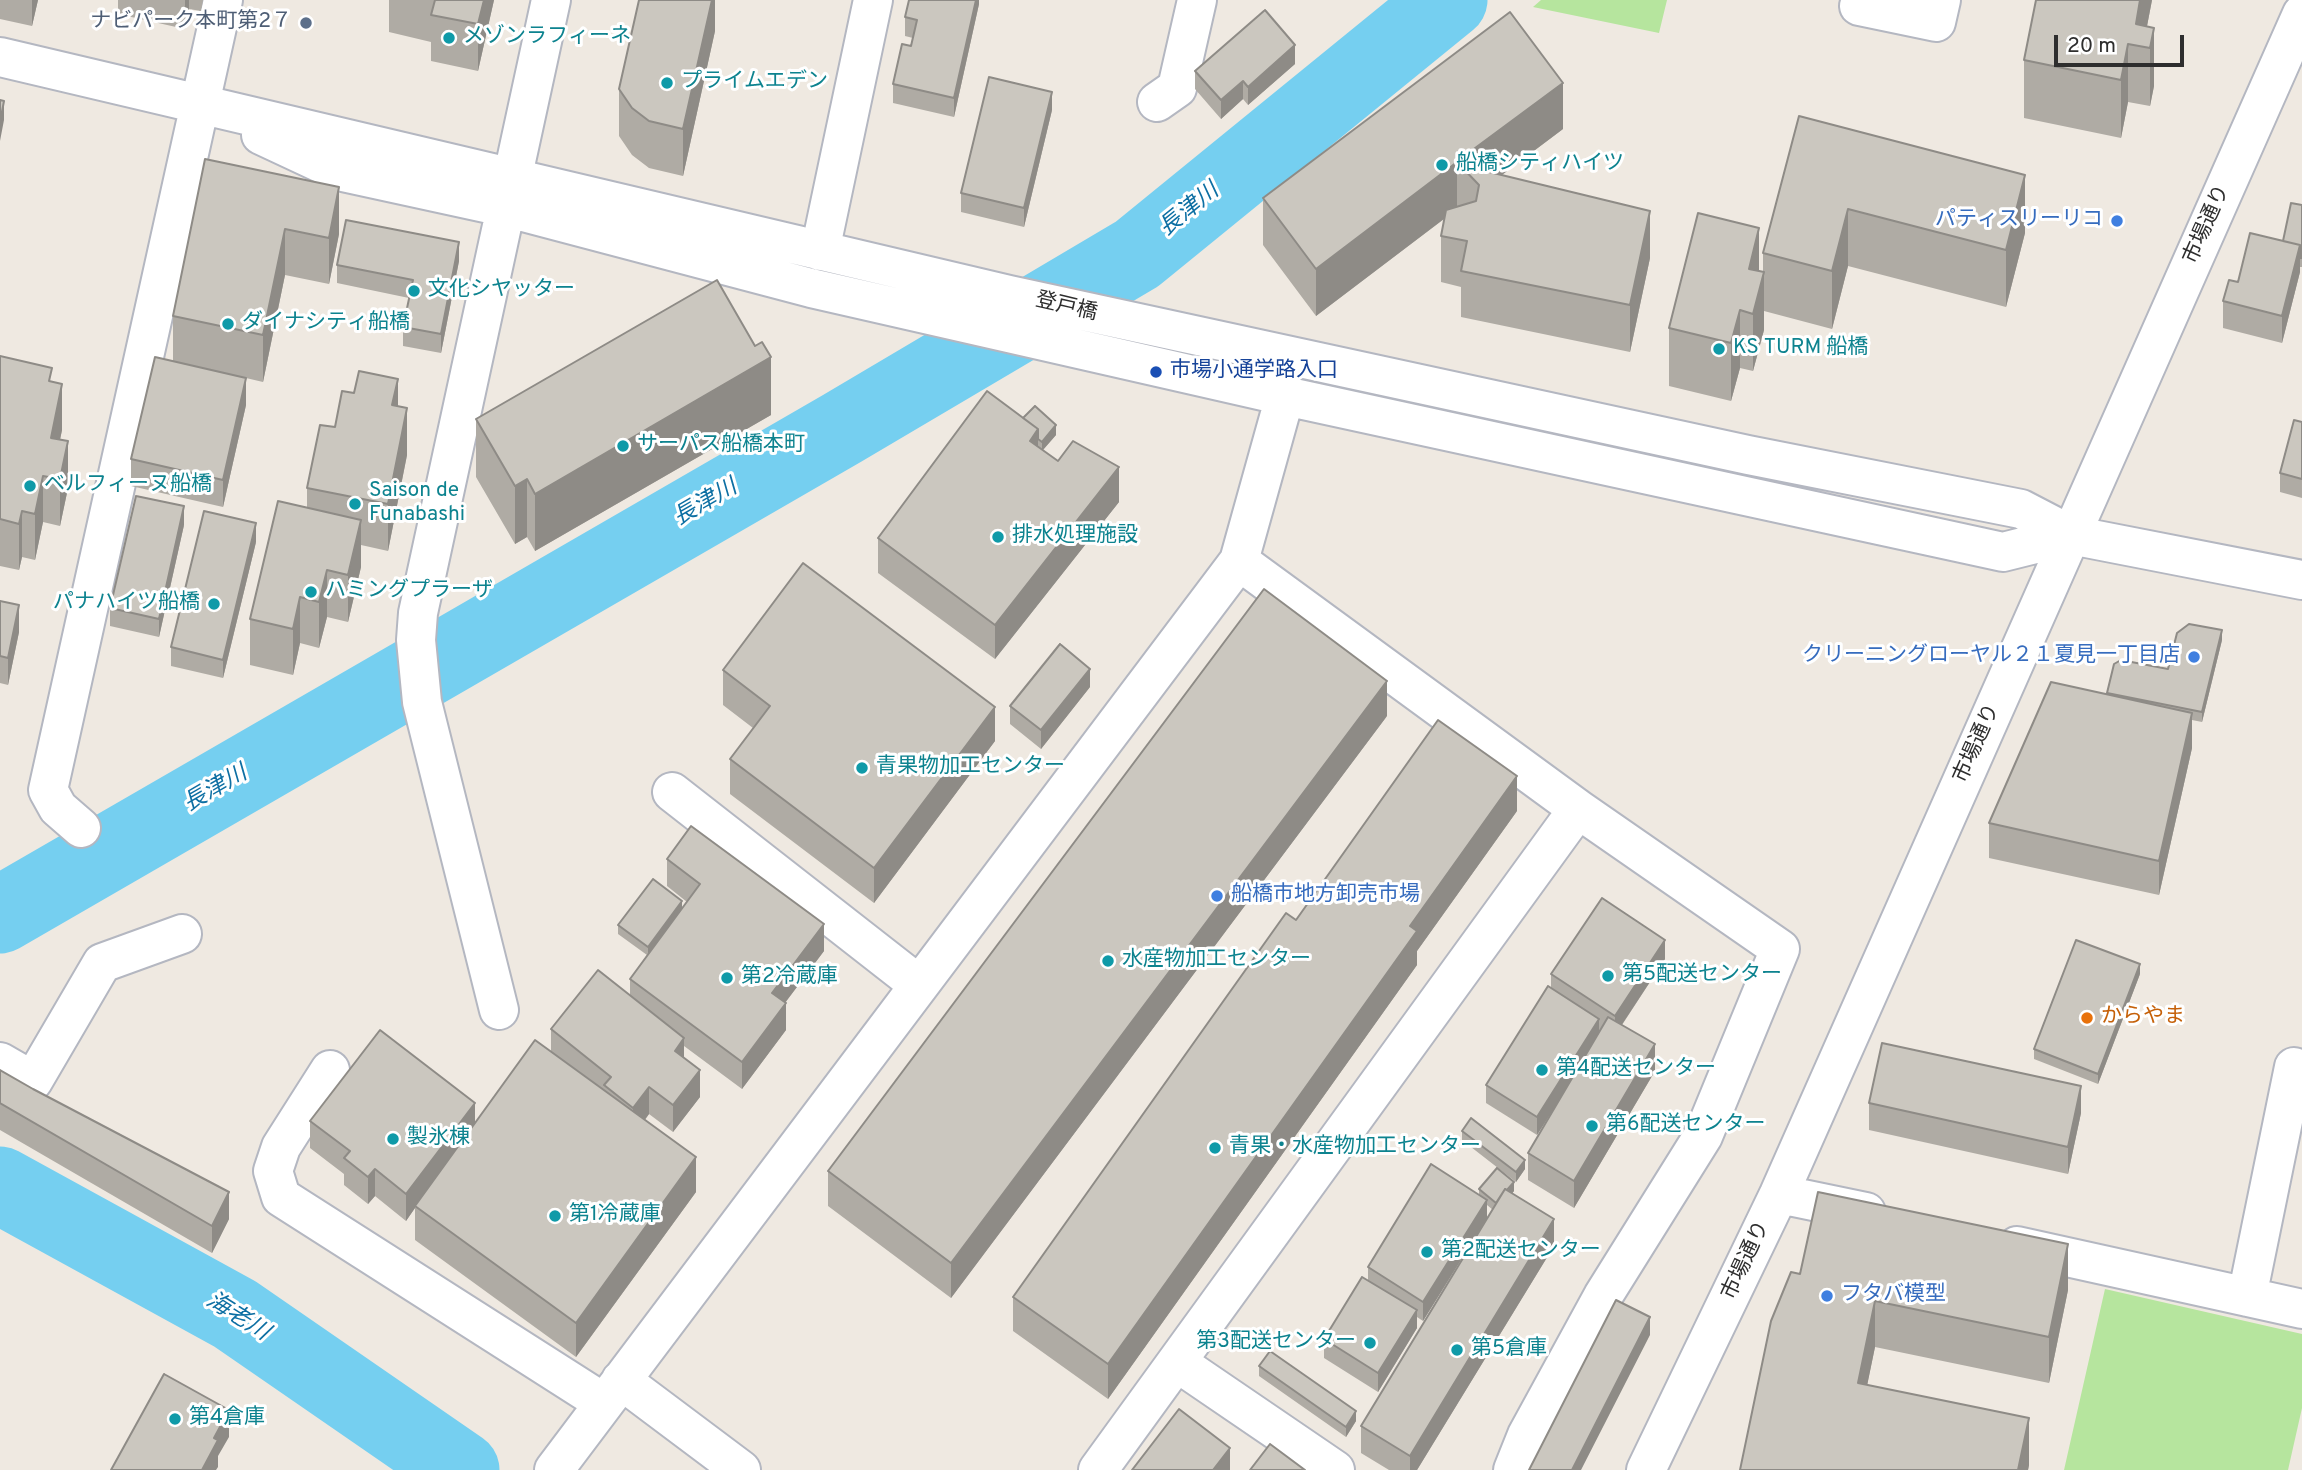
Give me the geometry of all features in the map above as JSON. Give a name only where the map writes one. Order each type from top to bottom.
[{"type":"street","points":[[81,828],[58,808],[48,790],[223,0]]},
{"type":"street","points":[[499,1010],[421,695],[416,653],[418,613],[551,0]]},
{"type":"street","points":[[820,251],[873,0]]},
{"type":"street","points":[[1157,102],[1177,88],[1197,0]]},
{"type":"street","points":[[1861,0],[1859,6],[1936,22],[1941,0]]},
{"type":"street","name":"市場通り","points":[[1646,1470],[1779,1194],[2302,13]]},
{"type":"street","points":[[0,57],[202,104],[338,171],[511,193]]},
{"type":"street","name":"登戸橋","points":[[511,193],[820,251],[1009,295],[1734,452],[2021,509],[2071,535]]},
{"type":"street","name":"登戸橋","points":[[511,193],[811,288],[1284,396],[2003,552],[2071,535]]},
{"type":"street","points":[[557,1466],[1239,561],[1284,396]]},
{"type":"street","points":[[2071,535],[2302,580]]},
{"type":"street","points":[[1239,561],[1578,809],[1780,949],[1703,1136],[1603,1296],[1527,1435],[1513,1470]]},
{"type":"street","points":[[672,792],[919,985]]},
{"type":"street","points":[[1098,1470],[1578,809]]},
{"type":"street","points":[[0,1062],[33,1081],[102,963],[183,934]]},
{"type":"street","points":[[2248,1297],[2294,1067]]},
{"type":"street","points":[[330,1069],[281,1147],[273,1171],[281,1196],[741,1470]]},
{"type":"street","points":[[1779,1194],[1901,1220]]},
{"type":"street","points":[[1981,1238],[2302,1309]]},
{"type":"street","points":[[1178,1363],[1335,1470]]},
{"type":"green space","points":[[1541,0],[1667,0],[1659,33],[1533,7]]},
{"type":"green space","points":[[2105,1289],[2302,1334],[2302,1408],[2288,1470],[2064,1470]]},
{"type":"building","points":[[435,0],[484,0],[478,24],[431,15]]},
{"type":"building","name":"プライムエデン","points":[[639,0],[712,0],[683,129],[649,121],[632,108],[619,89]]},
{"type":"building","points":[[909,0],[976,0],[954,98],[893,84],[902,44],[911,46],[917,20],[905,17]]},
{"type":"building","points":[[2036,0],[2140,0],[2136,24],[2154,28],[2150,48],[2128,44],[2121,80],[2024,60]]},
{"type":"building","points":[[1265,10],[1295,45],[1248,87],[1243,81],[1221,100],[1195,71]]},
{"type":"building","points":[[1510,12],[1563,83],[1467,154],[1481,170],[1650,211],[1630,305],[1461,271],[1467,241],[1441,236],[1446,210],[1476,201],[1479,185],[1457,162],[1316,269],[1263,198]]},
{"type":"building","points":[[989,77],[1052,92],[1024,208],[961,193]]},
{"type":"building","points":[[0,100],[4,101],[0,122]]},
{"type":"building","points":[[1799,116],[2025,175],[2006,250],[1848,209],[1832,271],[1763,253]]},
{"type":"building","points":[[205,159],[339,187],[329,238],[285,229],[263,335],[173,316]]},
{"type":"building","points":[[2291,203],[2302,205],[2302,258],[2300,245],[2283,241]]},
{"type":"building","points":[[1698,213],[1759,228],[1749,269],[1764,272],[1753,314],[1740,310],[1731,343],[1669,328]]},
{"type":"building","name":"文化シヤッター","points":[[346,220],[459,242],[441,334],[403,327],[413,280],[337,265]]},
{"type":"building","points":[[2250,233],[2300,245],[2282,316],[2223,301],[2229,280],[2238,282]]},
{"type":"building","points":[[717,280],[755,346],[762,342],[771,357],[535,494],[527,479],[515,486],[476,419]]},
{"type":"building","name":"ベルフィーヌ船橋","points":[[0,356],[52,368],[49,381],[62,384],[51,438],[68,441],[60,479],[43,476],[35,514],[22,511],[19,524],[0,519]]},
{"type":"building","points":[[155,357],[246,378],[223,480],[131,459]]},
{"type":"building","points":[[359,371],[398,379],[392,405],[407,408],[388,504],[307,488],[320,425],[335,427],[342,391],[354,393]]},
{"type":"building","name":"排水処理施設","points":[[987,391],[1038,429],[1030,441],[1058,461],[1073,441],[1119,467],[995,625],[878,538]]},
{"type":"building","points":[[1035,406],[1056,425],[1042,442],[1038,439],[1038,429],[1023,418]]},
{"type":"building","points":[[2294,420],[2302,422],[2302,479],[2280,473]]},
{"type":"building","name":"パナハイツ船橋","points":[[136,496],[184,506],[159,619],[110,608]]},
{"type":"building","points":[[278,501],[361,520],[348,575],[327,570],[319,602],[300,597],[293,629],[250,619]]},
{"type":"building","name":"パナハイツ船橋","points":[[204,511],[256,523],[223,660],[171,647]]},
{"type":"building","name":"青果物加工センター","points":[[803,563],[995,707],[874,868],[730,759],[770,706],[723,670]]},
{"type":"building","name":"水産物加工センター","points":[[1264,589],[1387,681],[951,1263],[828,1171]]},
{"type":"building","points":[[0,601],[19,605],[8,658],[0,656]]},
{"type":"building","points":[[2189,624],[2222,630],[2202,712],[2107,693],[2114,664],[2121,660],[2168,669],[2177,633]]},
{"type":"building","points":[[1060,644],[1090,669],[1041,730],[1010,706]]},
{"type":"building","points":[[2051,682],[2192,713],[2159,861],[1989,823]]},
{"type":"building","name":"青果・水産物加工センター","points":[[1438,720],[1517,776],[1410,926],[1417,931],[1108,1364],[1013,1297],[1286,913],[1296,920]]},
{"type":"building","name":"第2冷蔵庫","points":[[691,826],[824,924],[772,993],[786,1003],[742,1062],[630,979],[700,884],[667,859]]},
{"type":"building","points":[[653,879],[682,901],[648,947],[618,925]]},
{"type":"building","name":"第5配送センター","points":[[1602,898],[1665,940],[1615,1016],[1551,974]]},
{"type":"building","points":[[2076,940],[2140,964],[2098,1074],[2034,1049]]},
{"type":"building","points":[[598,970],[684,1038],[675,1051],[700,1070],[673,1105],[649,1087],[633,1108],[604,1085],[611,1077],[551,1029]]},
{"type":"building","name":"第4配送センター","points":[[1548,986],[1599,1019],[1537,1117],[1486,1085]]},
{"type":"building","name":"第6配送センター","points":[[1608,1017],[1655,1044],[1574,1181],[1528,1153]]},
{"type":"building","name":"製氷棟","points":[[380,1030],[475,1103],[406,1194],[375,1169],[368,1177],[344,1158],[350,1151],[310,1121]]},
{"type":"building","name":"第1冷蔵庫","points":[[535,1040],[696,1157],[576,1323],[415,1206]]},
{"type":"building","points":[[1882,1043],[2081,1086],[2068,1147],[1869,1103]]},
{"type":"building","points":[[0,1070],[229,1192],[212,1226],[0,1103]]},
{"type":"building","points":[[1471,1118],[1525,1160],[1516,1172],[1462,1131]]},
{"type":"building","name":"第2配送センター","points":[[1431,1164],[1487,1200],[1423,1302],[1368,1267]]},
{"type":"building","points":[[1497,1168],[1514,1182],[1505,1189],[1496,1203],[1479,1189]]},
{"type":"building","name":"第5倉庫","points":[[1505,1189],[1554,1219],[1410,1456],[1361,1426]]},
{"type":"building","points":[[1818,1192],[2068,1244],[2049,1337],[1875,1301],[1858,1383],[2029,1418],[2018,1470],[1740,1470],[1771,1321],[1791,1272],[1800,1274]]},
{"type":"building","name":"第3配送センター","points":[[1362,1277],[1417,1310],[1378,1373],[1324,1339]]},
{"type":"building","points":[[1616,1300],[1650,1317],[1572,1470],[1529,1470]]},
{"type":"building","points":[[1270,1351],[1356,1411],[1346,1427],[1259,1366]]},
{"type":"building","points":[[164,1374],[229,1410],[214,1438],[218,1440],[202,1470],[111,1470]]},
{"type":"building","points":[[1179,1409],[1230,1448],[1213,1470],[1132,1470]]},
{"type":"building","points":[[1270,1444],[1305,1470],[1250,1470]]},
{"type":"waterway","name":"長津川","points":[[0,915],[841,429],[1137,254],[1449,0]]},
{"type":"waterway","name":"海老川","points":[[0,1185],[235,1314],[461,1470]]},
{"type":"place","name":"ナビパーク本町第2７","points":[[306,23]]},
{"type":"place","name":"メゾンラフィーネ","points":[[449,38]]},
{"type":"place","name":"プライムエデン","points":[[667,83]]},
{"type":"place","name":"船橋シティハイツ","points":[[1442,165]]},
{"type":"place","name":"パティスリーリコ","points":[[2117,221]]},
{"type":"place","name":"文化シヤッター","points":[[414,291]]},
{"type":"place","name":"ダイナシティ船橋","points":[[228,324]]},
{"type":"place","name":"KS TURM 船橋","points":[[1719,349]]},
{"type":"place","name":"市場小通学路入口","points":[[1156,372]]},
{"type":"place","name":"サーパス船橋本町","points":[[623,446]]},
{"type":"place","name":"ベルフィーヌ船橋","points":[[30,486]]},
{"type":"place","name":"Saison de Funabashi","points":[[355,504]]},
{"type":"place","name":"排水処理施設","points":[[998,537]]},
{"type":"place","name":"ハミングプラーザ","points":[[311,592]]},
{"type":"place","name":"パナハイツ船橋","points":[[214,604]]},
{"type":"place","name":"クリーニングローヤル２１夏見一丁目店","points":[[2194,657]]},
{"type":"place","name":"青果物加工センター","points":[[862,768]]},
{"type":"place","name":"船橋市地方卸売市場","points":[[1217,896]]},
{"type":"place","name":"水産物加工センター","points":[[1108,961]]},
{"type":"place","name":"第5配送センター","points":[[1608,976]]},
{"type":"place","name":"第2冷蔵庫","points":[[727,978]]},
{"type":"place","name":"からやま","points":[[2087,1018]]},
{"type":"place","name":"第4配送センター","points":[[1542,1070]]},
{"type":"place","name":"第6配送センター","points":[[1592,1126]]},
{"type":"place","name":"製氷棟","points":[[393,1139]]},
{"type":"place","name":"青果・水産物加工センター","points":[[1215,1148]]},
{"type":"place","name":"第1冷蔵庫","points":[[555,1216]]},
{"type":"place","name":"第2配送センター","points":[[1427,1252]]},
{"type":"place","name":"フタバ模型","points":[[1827,1296]]},
{"type":"place","name":"第3配送センター","points":[[1370,1343]]},
{"type":"place","name":"第5倉庫","points":[[1457,1350]]},
{"type":"place","name":"第4倉庫","points":[[175,1419]]}]
